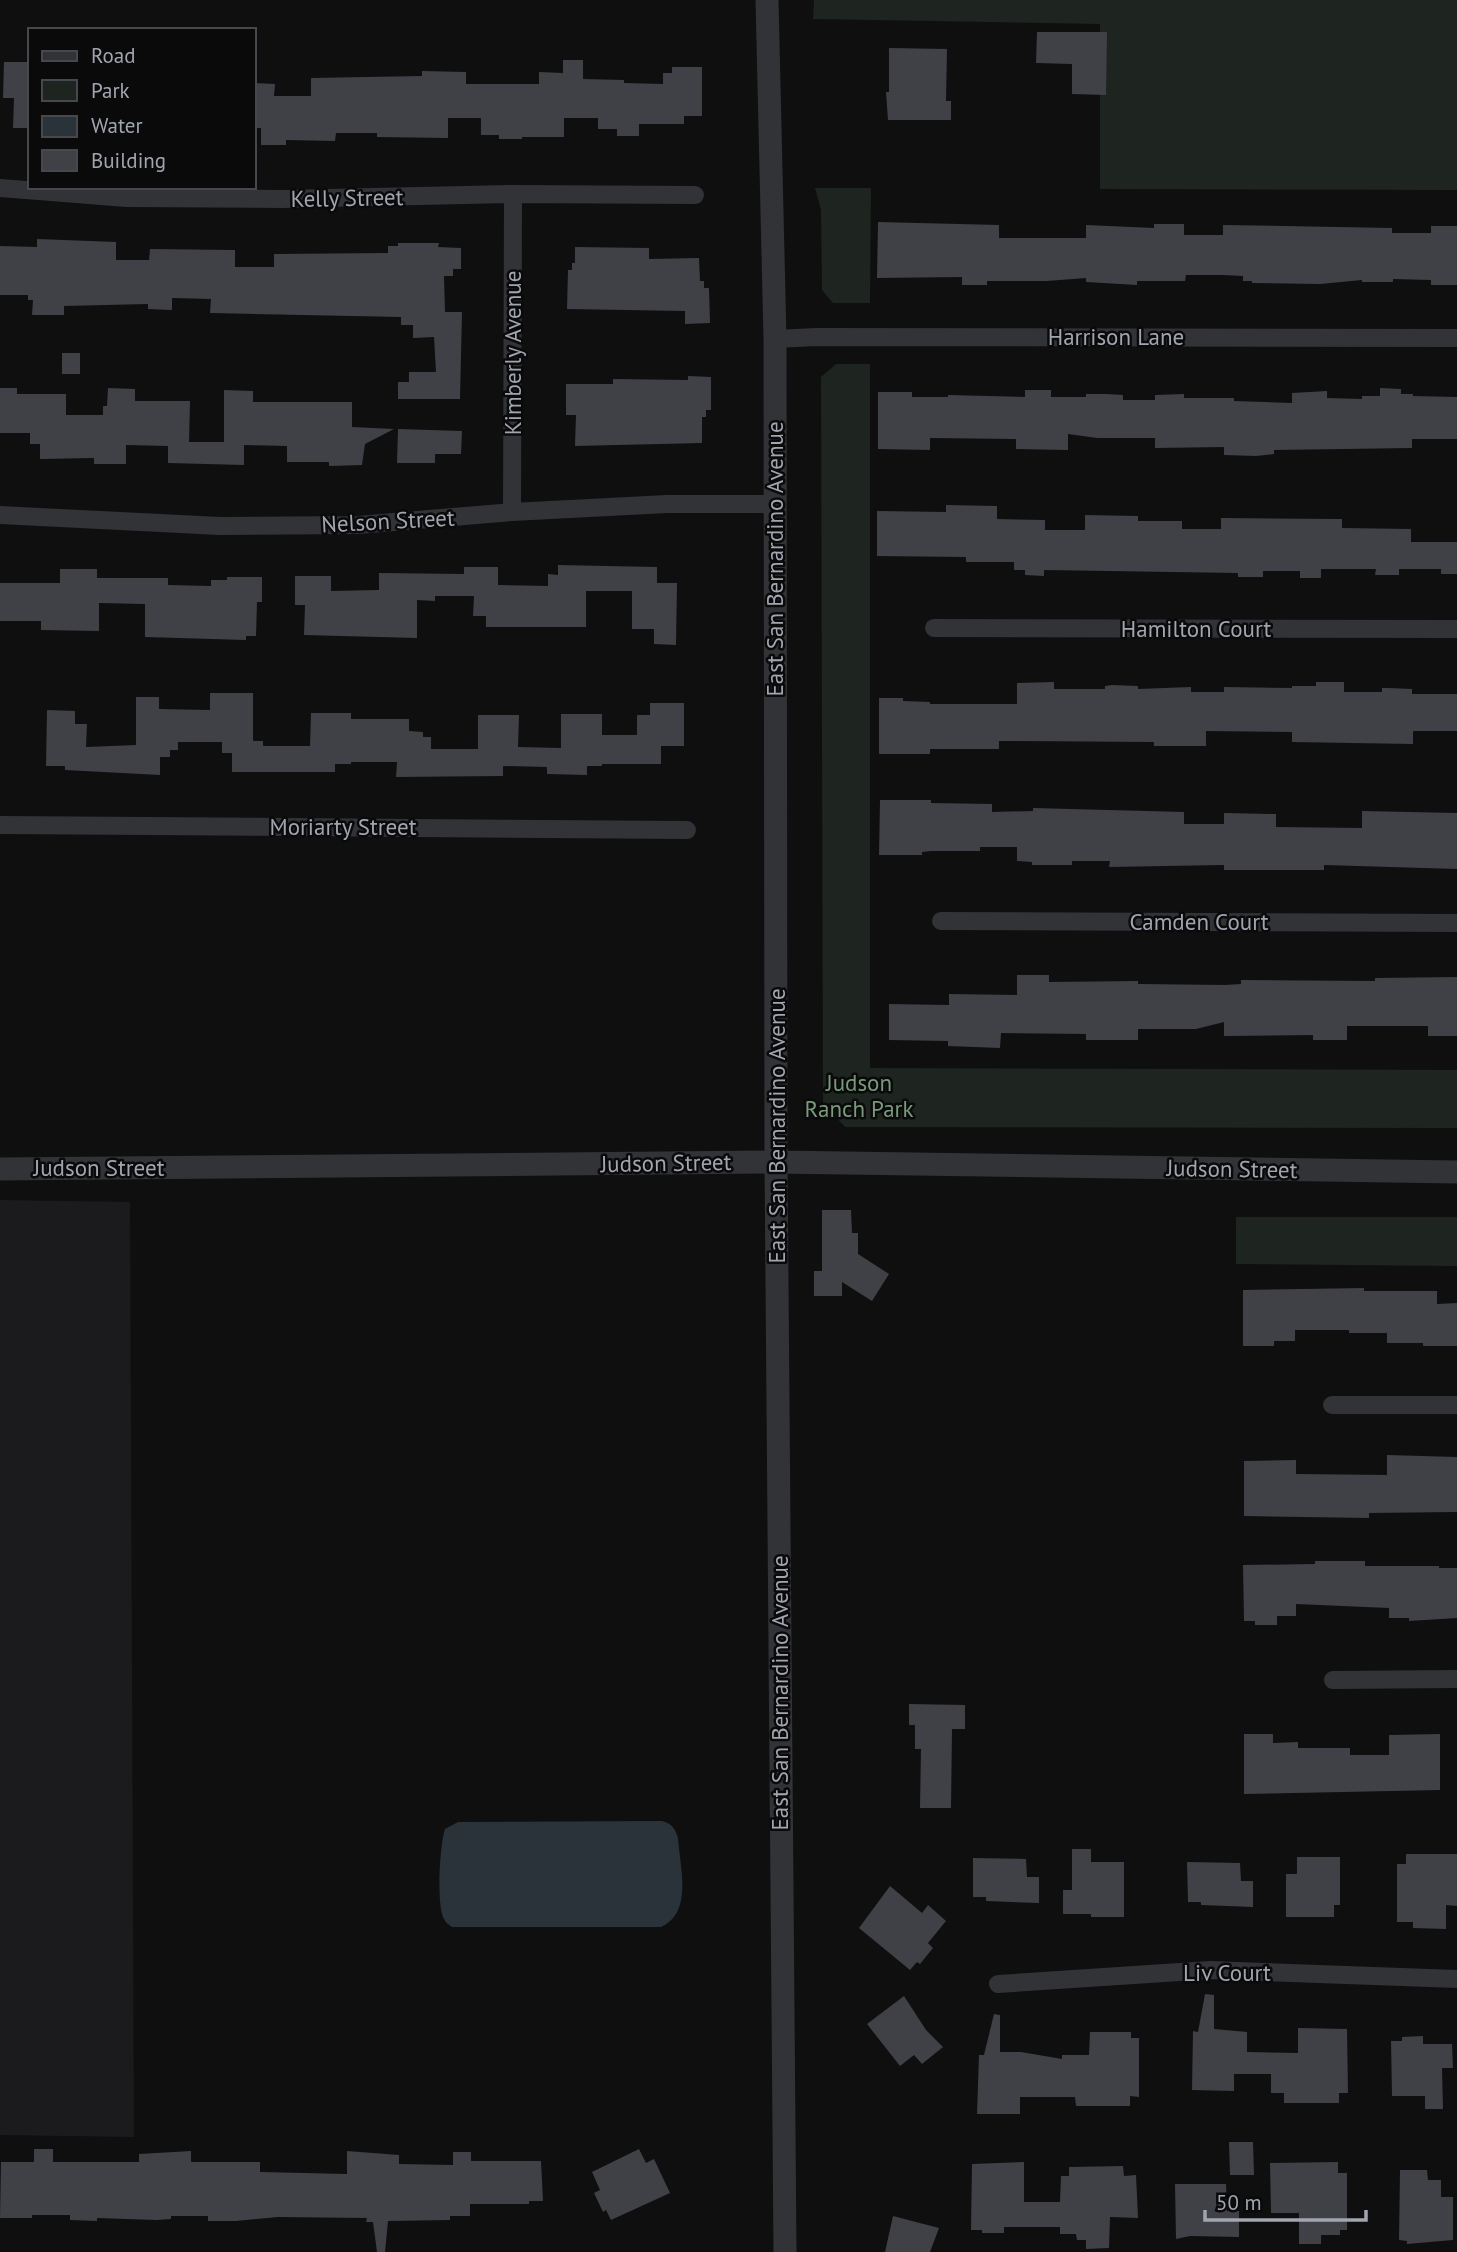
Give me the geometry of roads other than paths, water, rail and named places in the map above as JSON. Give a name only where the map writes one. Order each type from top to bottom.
[{"type":"street","name":"East San Bernardino Avenue","points":[[767,0],[775,339],[776,1162],[785,2252]]},
{"type":"street","name":"Kelly Street","points":[[0,188],[139,198],[695,195]]},
{"type":"street","name":"Kimberly Avenue","points":[[512,512],[513,194]]},
{"type":"street","name":"Harrison Lane","points":[[775,339],[1457,338]]},
{"type":"street","name":"Nelson Street","points":[[0,515],[220,526],[358,525],[512,512],[667,504],[775,503]]},
{"type":"street","name":"Hamilton Court","points":[[934,628],[1457,629]]},
{"type":"street","name":"Moriarty Street","points":[[0,825],[687,830]]},
{"type":"street","name":"Camden Court","points":[[941,922],[1457,923]]},
{"type":"street","name":"Judson Street","points":[[0,1169],[776,1162],[1457,1172]]},
{"type":"street","points":[[1332,1405],[1457,1405]]},
{"type":"street","points":[[1333,1679],[1457,1679]]},
{"type":"street","name":"Liv Court","points":[[998,1984],[1210,1970],[1457,1979]]},
{"type":"water","points":[[662,1821],[673,1827],[678,1838],[682,1888],[677,1911],[671,1920],[661,1927],[452,1927],[444,1919],[439,1888],[442,1847],[445,1829],[458,1822]]},
{"type":"park label","name":"Judson Ranch Park","points":[[859,1096]]}]
